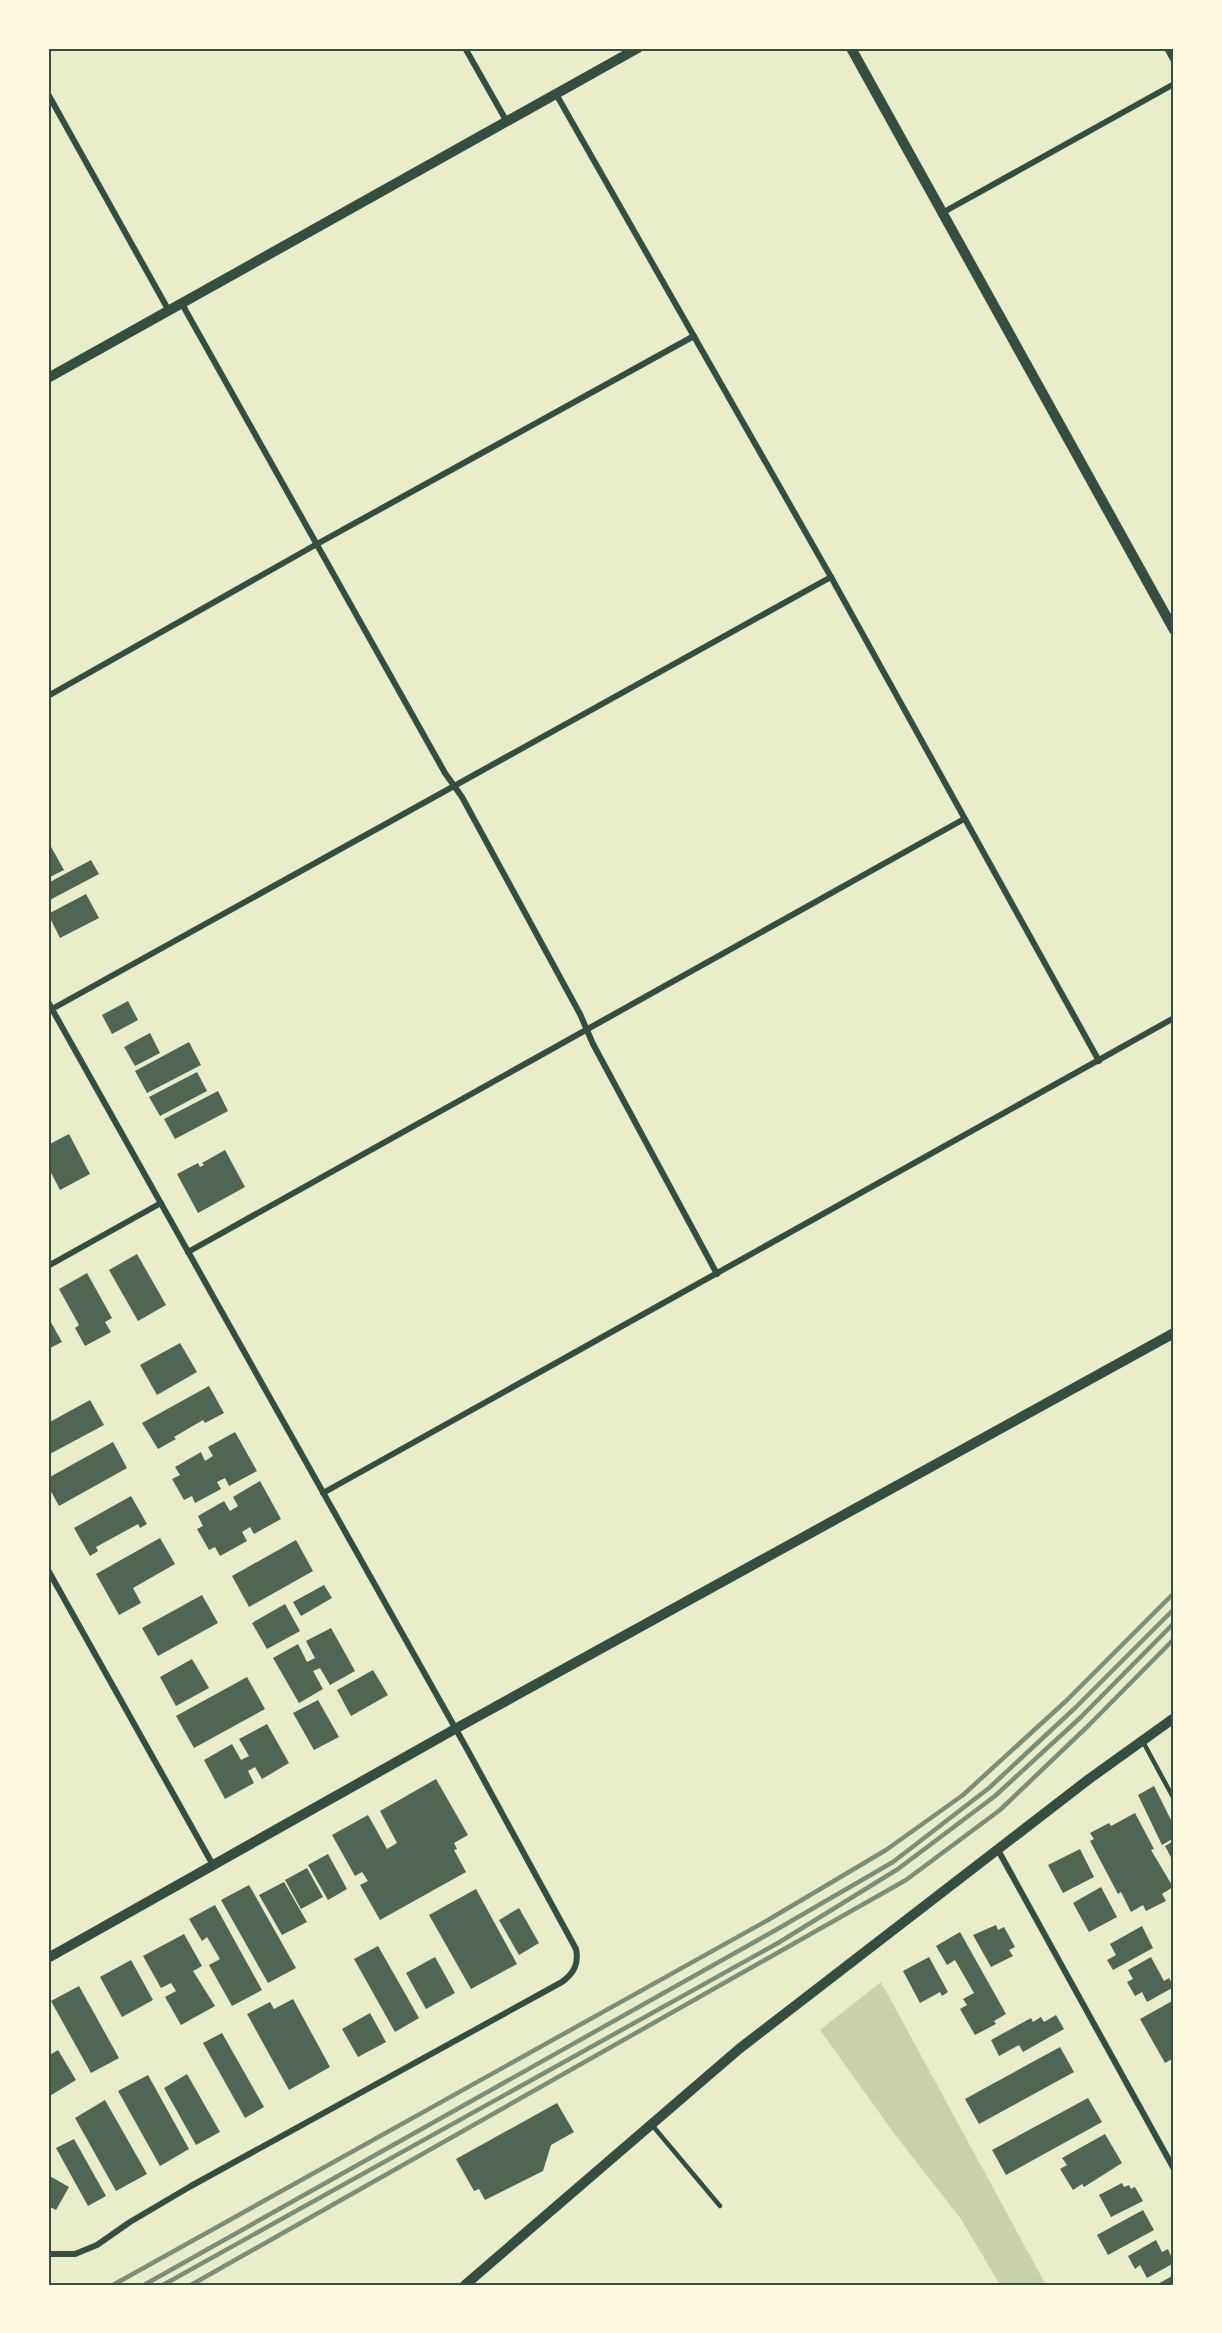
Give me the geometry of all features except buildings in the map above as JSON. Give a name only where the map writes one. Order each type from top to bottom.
[{"type":"street","points":[[465,48],[507,122]]},
{"type":"street","points":[[48,378],[638,48]]},
{"type":"street","points":[[851,48],[1174,630]]},
{"type":"street","points":[[1167,48],[1174,61]]},
{"type":"street","points":[[942,213],[1174,84]]},
{"type":"street","points":[[48,94],[169,311]]},
{"type":"street","points":[[556,94],[831,577],[1099,1060]]},
{"type":"street","points":[[182,304],[445,773],[454,785],[574,1004],[717,1274]]},
{"type":"street","points":[[48,696],[317,544],[694,336]]},
{"type":"street","points":[[48,2254],[75,2254],[97,2245],[130,2222],[191,2186],[561,1982],[575,1967],[576,1949],[50,1006],[831,577]]},
{"type":"street","points":[[188,1252],[964,819]]},
{"type":"street","points":[[323,1493],[1174,1018]]},
{"type":"street","points":[[48,1266],[161,1203]]},
{"type":"street","points":[[48,1958],[455,1729],[1174,1333]]},
{"type":"street","points":[[48,1570],[213,1865]]},
{"type":"street","points":[[465,2285],[739,2049],[1142,1740],[1174,1718]]},
{"type":"street","points":[[998,1850],[1174,2169]]},
{"type":"lane","points":[[1142,1740],[1174,1799]]},
{"type":"lane","points":[[651,2123],[720,2206]]},
{"type":"green space","points":[[881,1982],[1046,2285],[1000,2285],[961,2219],[893,2132],[820,2030]]},
{"type":"railway","points":[[113,2285],[768,1920],[886,1850],[963,1795],[1066,1701],[1174,1593]]},
{"type":"railway","points":[[144,2285],[893,1862],[989,1788],[1075,1708],[1174,1609]]},
{"type":"railway","points":[[163,2285],[778,1943],[898,1869],[995,1796],[1081,1717],[1174,1623]]},
{"type":"railway","points":[[191,2285],[906,1880],[1000,1810],[1174,1639]]}]
